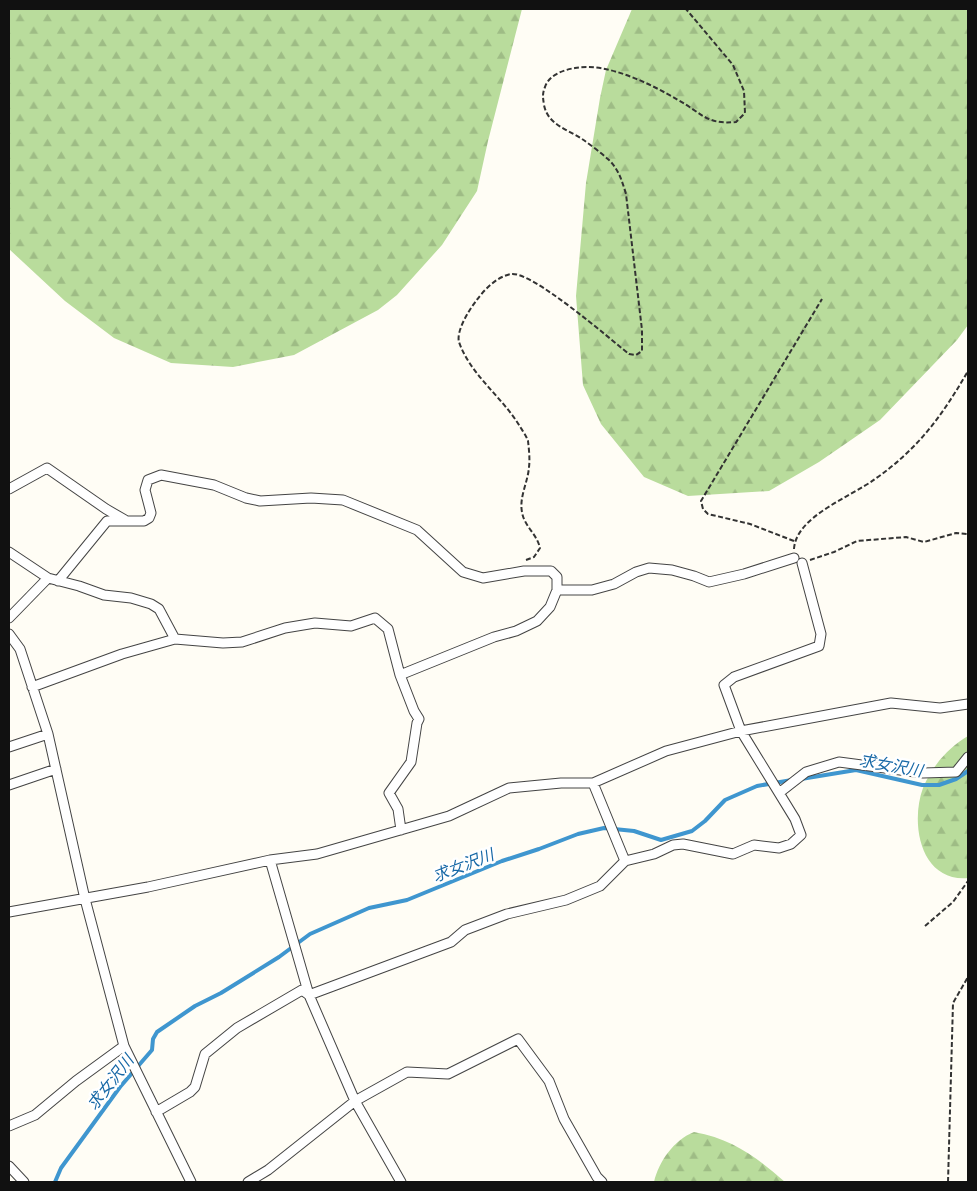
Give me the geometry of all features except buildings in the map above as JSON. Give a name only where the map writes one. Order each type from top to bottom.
[{"type":"street","points":[[9,489],[47,468],[125,520]]},
{"type":"street","points":[[58,581],[107,520],[144,521],[150,518],[151,513],[146,490],[148,480],[161,475],[214,484],[260,502],[311,498],[343,500],[417,530],[463,572],[483,578],[524,571],[551,571],[556,577],[557,590],[550,607],[537,620],[516,631],[494,637],[400,675]]},
{"type":"street","points":[[9,552],[48,578],[104,595],[131,598],[152,604],[159,609],[175,639]]},
{"type":"street","points":[[557,590],[592,590],[614,584],[636,572],[649,568],[672,570],[709,582],[744,574],[794,558]]},
{"type":"street","points":[[308,995],[451,942],[465,930],[507,914],[566,900],[600,886],[625,861],[654,854],[673,844],[683,844],[733,854],[754,846],[779,848],[791,844],[801,835],[795,819],[741,731],[724,685],[734,676],[819,646],[821,634],[802,563]]},
{"type":"street","points":[[9,618],[48,578]]},
{"type":"street","points":[[32,686],[122,654],[175,639],[224,643],[242,642],[303,625],[316,623],[351,626],[375,618],[388,629],[400,675],[419,720],[411,762],[389,793],[398,809],[401,830]]},
{"type":"street","points":[[9,634],[20,649],[48,734],[85,899],[124,1046],[190,1182]]},
{"type":"street","points":[[9,912],[148,887],[270,860],[317,854],[449,816],[509,788],[561,782],[593,782],[666,751],[741,731],[891,703],[940,708],[968,704]]},
{"type":"street","points":[[9,746],[48,734]]},
{"type":"street","points":[[779,793],[806,772],[839,762],[923,773],[956,772],[968,757]]},
{"type":"street","points":[[9,785],[56,769]]},
{"type":"street","points":[[593,782],[625,861]]},
{"type":"street","points":[[270,860],[308,995],[355,1101],[401,1182]]},
{"type":"street","points":[[156,1112],[190,1092],[195,1087],[205,1054],[237,1028],[302,990],[308,995]]},
{"type":"street","points":[[248,1182],[268,1170],[355,1101],[407,1072],[448,1074],[518,1038],[549,1081],[564,1119],[597,1177],[602,1182]]},
{"type":"street","points":[[9,1126],[35,1115],[76,1081],[124,1046]]},
{"type":"street","points":[[9,1166],[24,1182]]},
{"type":"path","points":[[524,561],[534,557],[540,548],[538,540],[525,522],[522,512],[522,499],[530,467],[528,440],[510,411],[468,361],[458,340],[469,309],[484,290],[499,278],[512,274],[525,277],[562,300],[629,354],[636,355],[642,351],[642,330],[626,194],[620,176],[610,161],[582,139],[554,123],[545,112],[542,94],[547,81],[563,70],[587,66],[610,71],[651,85],[704,118],[722,123],[736,122],[745,113],[744,91],[733,64],[686,9]]},
{"type":"path","points":[[822,300],[702,502],[703,509],[708,514],[750,524],[795,541],[806,524],[821,512],[873,481],[900,461],[930,429],[950,403],[968,371]]},
{"type":"path","points":[[802,563],[834,552],[857,541],[906,537],[924,542],[956,533],[968,534]]},
{"type":"path","points":[[925,926],[953,902],[968,882]]},
{"type":"path","points":[[948,1182],[952,1003],[968,977]]},
{"type":"green space","points":[[9,9],[522,9],[477,191],[442,245],[397,295],[378,310],[294,355],[233,367],[171,363],[114,338],[65,301],[9,249]]},
{"type":"green space","points":[[632,9],[968,9],[968,325],[957,340],[880,420],[819,462],[769,491],[688,496],[644,477],[601,424],[583,385],[576,296],[586,183],[606,70]]},
{"type":"green space","points":[[968,736],[968,878],[952,877],[939,871],[929,861],[919,833],[918,817],[919,802],[923,788],[931,772],[947,752]]},
{"type":"green space","points":[[694,1132],[721,1139],[743,1150],[785,1182],[654,1182],[656,1174],[668,1152],[680,1140]]},
{"type":"waterway","name":"求女沢川","points":[[801,779],[856,770],[922,785],[939,785],[956,779],[968,771]]},
{"type":"waterway","name":"求女沢川","points":[[55,1182],[61,1168],[120,1087],[152,1050],[153,1039],[157,1032],[195,1006],[221,993],[279,957],[310,934],[369,908],[407,900],[502,861],[578,834],[604,828],[634,831],[661,840],[692,831],[705,821],[725,800],[757,786],[792,780]]}]
